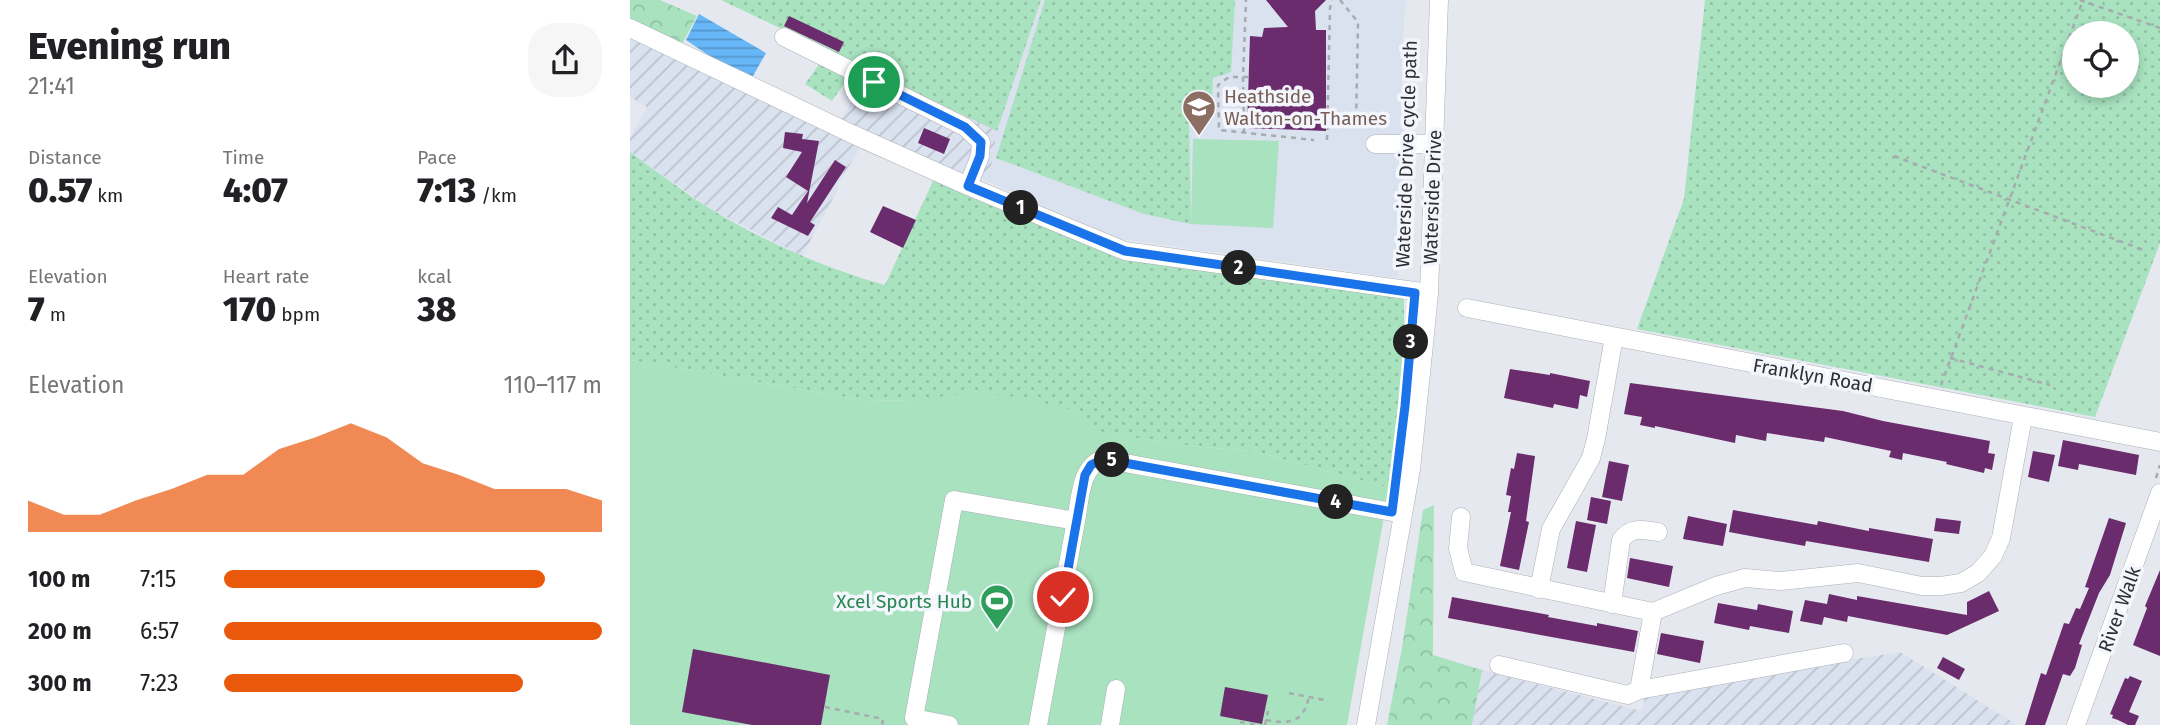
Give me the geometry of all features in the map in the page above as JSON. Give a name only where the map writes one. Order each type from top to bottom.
[{"type":"street","name":"Waterside Drive","points":[[1366,725],[1411,469],[1429,293],[1439,0]]},
{"type":"street","points":[[630,28],[852,134],[968,186],[1125,251],[1429,293]]},
{"type":"street","points":[[784,37],[965,127],[981,142],[980,156],[968,186]]},
{"type":"street","points":[[1375,144],[1434,144]]},
{"type":"street","name":"Franklyn Road","points":[[1466,308],[2160,442]]},
{"type":"street","points":[[1539,589],[1551,529],[1591,458],[1614,337]]},
{"type":"street","points":[[1461,517],[1458,548],[1464,572],[1653,612],[1716,586],[1745,578],[1781,581],[1858,573],[1922,586],[1961,583],[1978,573],[1993,556],[2001,538],[2023,417]]},
{"type":"street","points":[[1038,725],[1076,521],[1088,469],[1097,461],[1103,459],[1403,514]]},
{"type":"street","name":"River Walk","points":[[2076,725],[2160,493]]},
{"type":"street","points":[[949,725],[914,718],[954,500],[1076,521]]},
{"type":"street","points":[[1612,604],[1621,540],[1626,533],[1635,529],[1658,532]]},
{"type":"street","points":[[1639,690],[1653,612]]},
{"type":"street","points":[[1499,665],[1628,695],[1639,690],[1844,653]]},
{"type":"street","points":[[1110,725],[1116,689]]},
{"type":"path","points":[[1244,132],[1243,77],[1247,0]]},
{"type":"path","points":[[1327,140],[1332,0]]},
{"type":"path","points":[[1340,0],[1358,23],[1356,125]]},
{"type":"path","points":[[1938,398],[2007,200],[2063,57],[2081,0],[2160,28]]},
{"type":"path","points":[[1248,77],[1229,77],[1218,85],[1219,130],[1314,140]]},
{"type":"path","points":[[1894,156],[2146,251]]},
{"type":"path","points":[[1950,358],[2050,385]]},
{"type":"path","points":[[1289,693],[1325,701]]},
{"type":"path","points":[[1266,720],[1293,721],[1303,714],[1308,697]]},
{"type":"path","points":[[825,707],[883,719],[882,725]]},
{"type":"path","points":[[1265,725],[1268,711]]},
{"type":"path","points":[[1240,722],[1257,725]]},
{"type":"shaded area","name":"Heathside Walton-on-Thames","points":[[1041,0],[1406,0],[1402,49],[1403,159],[1398,278],[1120,239],[982,179],[991,167],[997,131]]},
{"type":"shaded area","points":[[630,26],[842,120],[867,68],[997,131],[991,167],[982,179],[976,197],[860,149],[837,185],[839,187],[802,256],[709,208],[630,152],[630,138],[647,107],[630,97]]},
{"type":"shaded area","points":[[1900,652],[2017,725],[1472,725],[1482,670],[1641,711],[1647,692]]},
{"type":"green space","points":[[630,0],[660,0],[697,16],[681,46],[630,26]]},
{"type":"green space","points":[[721,0],[1041,0],[997,131]]},
{"type":"green space","points":[[1045,0],[1235,0],[1231,72],[1213,78],[1211,122],[1189,122],[1191,224],[1144,214],[996,158]]},
{"type":"green space","points":[[1705,0],[2160,0],[2160,243],[2095,417],[1637,329],[1684,199]]},
{"type":"green space","points":[[823,59],[850,75],[832,101],[805,84]]},
{"type":"green space","points":[[1193,139],[1279,141],[1273,228],[1191,224]]},
{"type":"green space","points":[[630,152],[699,201],[751,232],[817,262],[885,285],[934,179],[1119,258],[1404,294],[1404,360],[1389,488],[1253,451],[1191,446],[1103,433],[1071,410],[916,400],[868,401],[630,360]]},
{"type":"green space","name":"Xcel Sports Hub","points":[[630,360],[868,401],[916,400],[976,392],[1024,398],[1071,410],[1104,433],[1191,446],[1253,451],[1389,488],[1347,725],[630,725]]},
{"type":"green space","points":[[1434,505],[1433,655],[1482,670],[1472,725],[1387,725],[1423,510]]},
{"type":"water","points":[[699,14],[766,53],[753,76],[714,59],[686,40]]},
{"type":"building","points":[[1266,0],[1326,0],[1315,11],[1316,30],[1326,30],[1326,131],[1247,128],[1250,36],[1262,37],[1264,28],[1288,27]]},
{"type":"building","points":[[789,16],[844,42],[839,52],[784,26]]},
{"type":"building","points":[[924,128],[950,139],[944,154],[918,143]]},
{"type":"building","points":[[785,132],[803,134],[802,139],[819,141],[807,203],[835,160],[846,167],[810,222],[815,225],[808,236],[771,218],[778,207],[792,215],[808,191],[786,177],[802,152],[783,148]]},
{"type":"building","points":[[883,206],[916,220],[903,248],[870,232]]},
{"type":"building","points":[[1510,369],[1590,381],[1587,397],[1580,395],[1578,409],[1554,404],[1553,408],[1504,398]]},
{"type":"building","points":[[1630,383],[1843,411],[1990,441],[1988,453],[1995,454],[1992,470],[1985,468],[1984,473],[1903,453],[1902,460],[1889,457],[1891,451],[1825,437],[1824,442],[1767,433],[1766,441],[1736,435],[1735,443],[1640,425],[1642,417],[1624,414]]},
{"type":"building","points":[[2063,440],[2139,455],[2136,475],[2079,464],[2078,470],[2058,466]]},
{"type":"building","points":[[2033,451],[2055,455],[2049,482],[2028,477]]},
{"type":"building","points":[[1517,453],[1535,456],[1526,521],[1529,522],[1519,570],[1500,566],[1511,512],[1508,512],[1511,496],[1506,495]]},
{"type":"building","points":[[1609,461],[1629,465],[1622,501],[1602,497]]},
{"type":"building","points":[[1591,497],[1611,501],[1607,524],[1587,520]]},
{"type":"building","points":[[1733,510],[1817,525],[1818,521],[1933,539],[1929,562],[1806,541],[1805,546],[1729,532]]},
{"type":"building","points":[[1688,516],[1727,524],[1723,546],[1683,539]]},
{"type":"building","points":[[1936,518],[1961,521],[1959,534],[1934,531]]},
{"type":"building","points":[[2109,518],[2126,523],[2110,575],[2099,593],[2079,644],[2082,645],[2075,668],[2070,676],[2063,674],[2045,725],[2025,725],[2041,673],[2046,675],[2064,623],[2069,624],[2076,608],[2080,609],[2089,588],[2085,587]]},
{"type":"building","points":[[1576,521],[1596,525],[1587,572],[1567,568]]},
{"type":"building","points":[[1630,558],[1673,566],[1669,587],[1627,578]]},
{"type":"building","points":[[2160,570],[2160,656],[2133,645]]},
{"type":"building","points":[[1989,591],[1999,611],[1947,635],[1848,616],[1847,622],[1824,617],[1822,625],[1800,621],[1805,600],[1827,604],[1829,594],[1857,600],[1857,596],[1967,615],[1967,602]]},
{"type":"building","points":[[1452,597],[1597,626],[1597,623],[1638,631],[1634,652],[1448,618]]},
{"type":"building","points":[[1718,603],[1757,610],[1758,604],[1793,611],[1789,633],[1750,626],[1749,630],[1714,623]]},
{"type":"building","points":[[1661,633],[1704,641],[1700,663],[1657,654]]},
{"type":"building","points":[[693,649],[830,675],[821,725],[752,725],[682,712]]},
{"type":"building","points":[[1943,657],[1965,669],[1959,680],[1937,668]]},
{"type":"building","points":[[2130,676],[2142,681],[2129,712],[2139,716],[2135,725],[2112,718],[2113,715],[2110,714],[2125,678]]},
{"type":"building","points":[[1225,687],[1268,695],[1262,724],[1220,716]]},
{"type":"place","name":"Heathside Walton-on-Thames","points":[[1199,137]]},
{"type":"place","name":"Xcel Sports Hub","points":[[997,631]]},
{"type":"route","points":[[874,82],[965,127],[981,142],[980,156],[968,186],[1125,251],[1415,293],[1392,512],[1103,459],[1091,465],[1085,475],[1063,597]]}]
